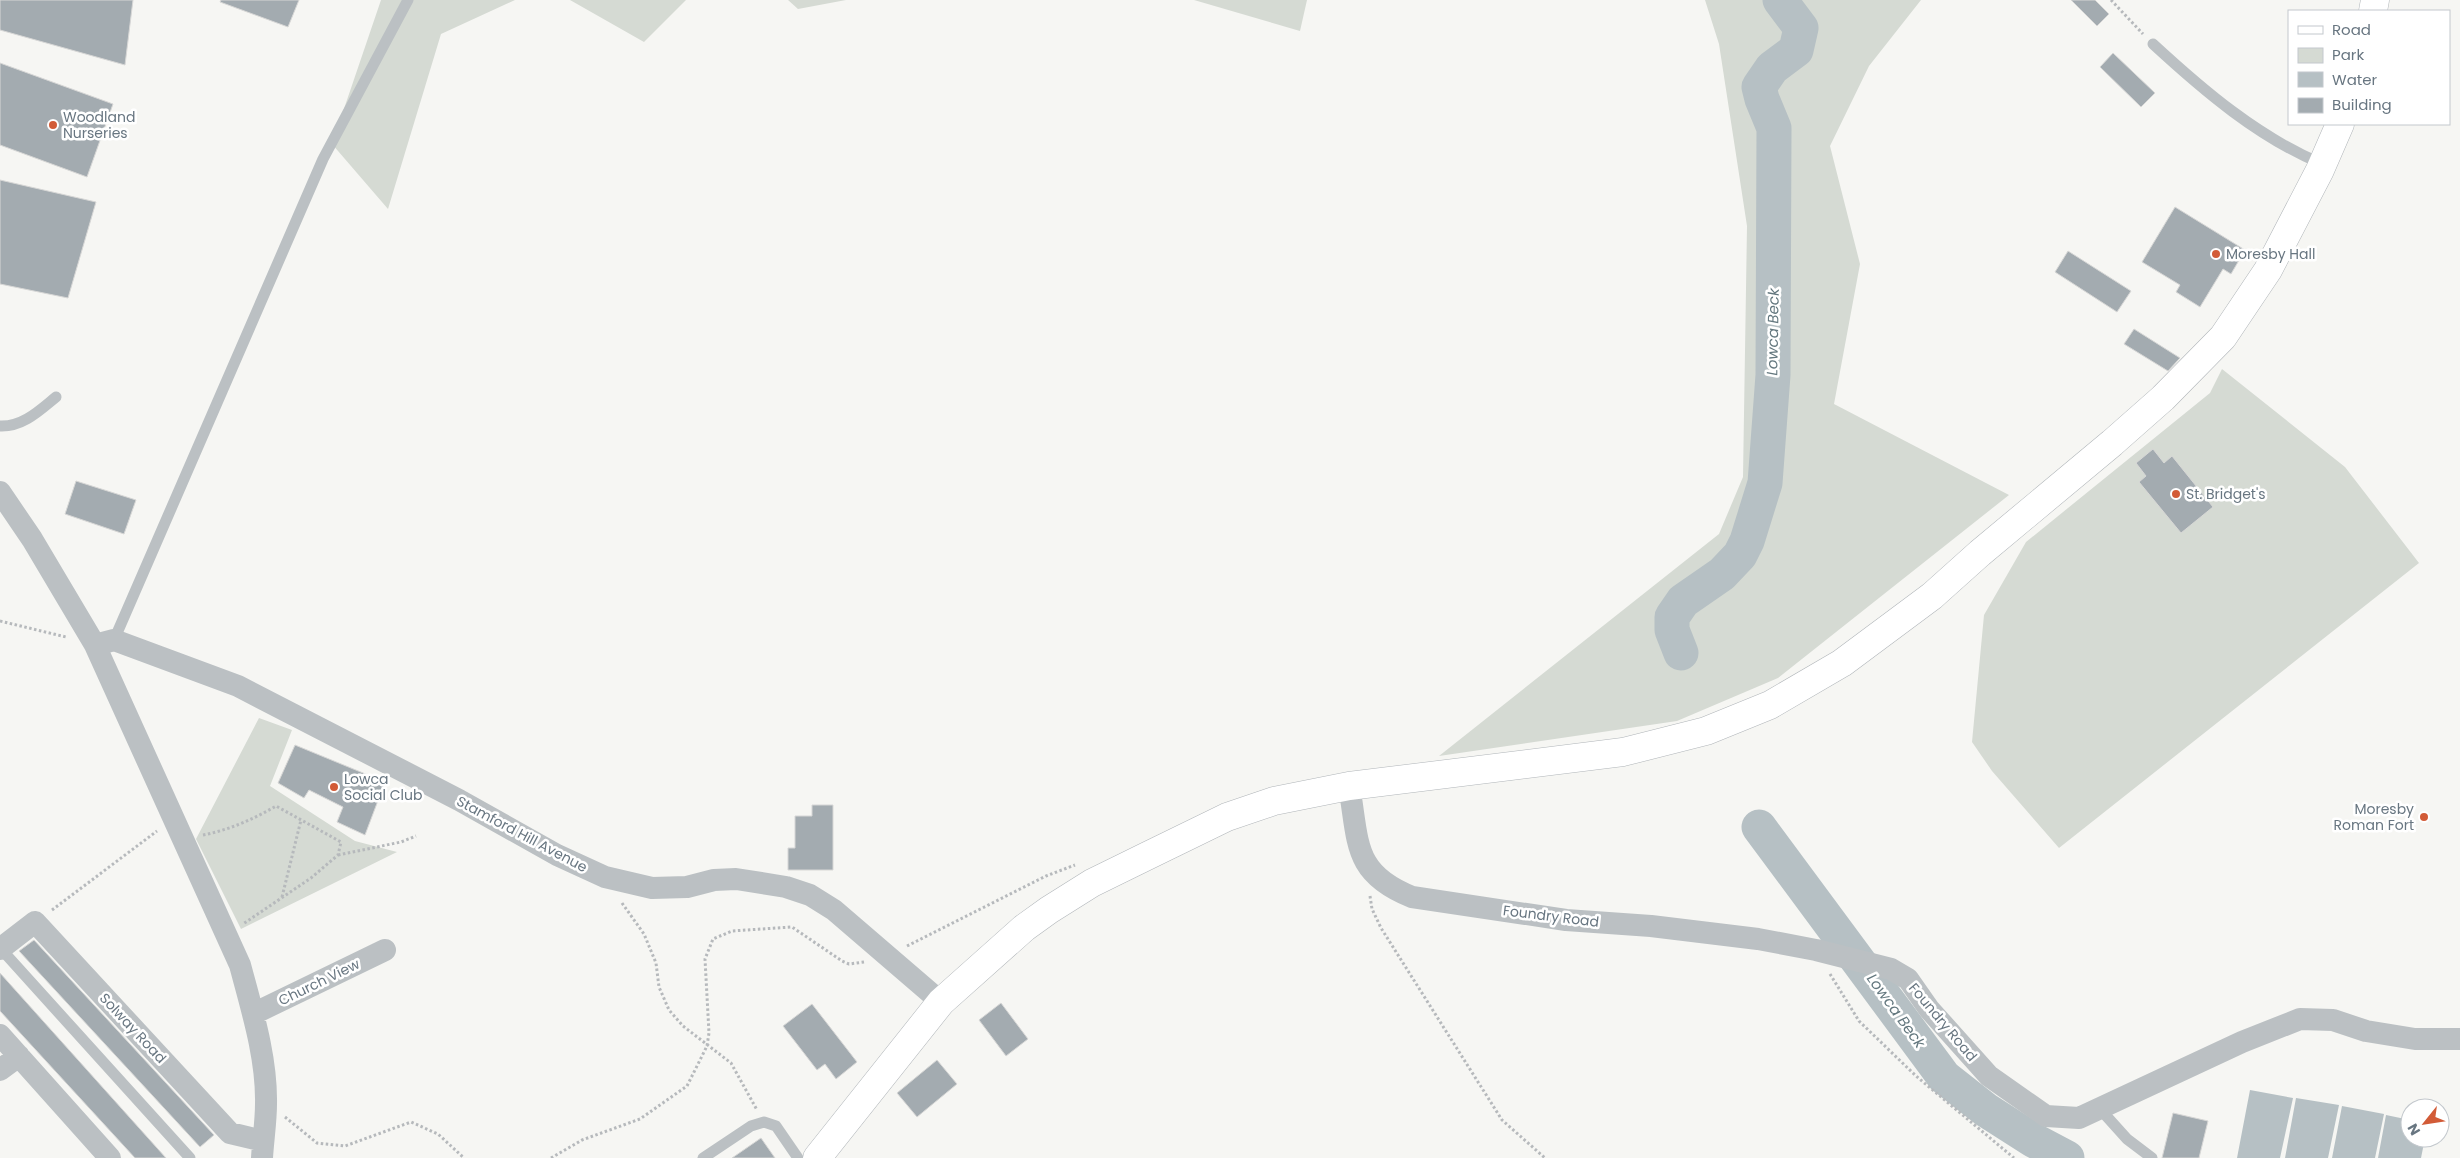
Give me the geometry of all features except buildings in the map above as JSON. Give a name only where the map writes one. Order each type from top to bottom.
[{"type":"street","points":[[822,1152],[941,1002],[1024,928],[1092,883],[1250,808],[1349,786],[1623,752],[1668,742],[1706,731],[1770,705],[1842,663],[1932,596],[1980,553],[2112,443],[2162,398],[2223,337],[2268,270],[2323,164],[2340,125]]},
{"type":"street","points":[[0,492],[105,642],[178,828],[240,965],[253,1014],[264,1074],[266,1104],[262,1149]]},
{"type":"street","name":"Stamford Hill Avenue","points":[[105,642],[238,686],[604,877],[652,888],[687,887],[714,880],[736,879],[786,887],[810,895],[840,916],[941,1002]]},
{"type":"street","name":"Foundry Road","points":[[1349,786],[1362,856],[1370,871],[1379,880],[1412,896],[1566,920],[1651,926],[1758,939],[1816,950],[1891,969],[1908,979],[1929,1009],[1989,1076],[2046,1116],[2079,1118],[2242,1042],[2300,1019],[2333,1020],[2366,1031],[2415,1039],[2460,1039]]},
{"type":"street","points":[[0,949],[35,922]]},
{"type":"street","name":"Solway Road","points":[[35,922],[230,1133],[262,1149]]},
{"type":"street","name":"Church View","points":[[253,1014],[384,950]]},
{"type":"street","points":[[0,1035],[110,1158]]},
{"type":"street","points":[[0,1070],[18,1056]]},
{"type":"lane","points":[[105,642],[324,159],[408,0]]},
{"type":"lane","points":[[2153,44],[2236,115],[2290,150],[2323,164]]},
{"type":"lane","points":[[0,426],[12,426],[34,415],[56,397]]},
{"type":"lane","points":[[0,949],[190,1158]]},
{"type":"lane","points":[[2100,1108],[2127,1139],[2152,1158]]},
{"type":"lane","points":[[703,1158],[751,1126],[764,1122],[776,1126],[798,1158]]},
{"type":"path","points":[[2111,0],[2153,44]]},
{"type":"path","points":[[0,621],[105,642]]},
{"type":"path","points":[[35,922],[178,828],[216,832],[255,818],[276,806],[340,842],[338,855]]},
{"type":"path","points":[[282,898],[301,820]]},
{"type":"path","points":[[226,936],[312,878],[338,855],[401,842],[416,836]]},
{"type":"path","points":[[617,879],[615,890],[644,934],[656,963],[659,986],[669,1010],[683,1026],[731,1063],[764,1122]]},
{"type":"path","points":[[1379,880],[1369,898],[1381,928],[1502,1120],[1545,1158]]},
{"type":"path","points":[[551,1158],[582,1140],[640,1119],[687,1086],[707,1046],[709,1033],[705,959],[713,939],[732,931],[792,927],[842,960],[857,964],[869,960]]},
{"type":"path","points":[[1816,950],[1858,1021],[1916,1076],[2014,1158]]},
{"type":"path","points":[[266,1104],[317,1143],[345,1146],[411,1122],[438,1134],[464,1158]]},
{"type":"green space","points":[[381,0],[515,0],[441,34],[388,209],[332,144]]},
{"type":"green space","points":[[570,0],[686,0],[644,42]]},
{"type":"green space","points":[[788,0],[846,0],[798,9]]},
{"type":"green space","points":[[1194,0],[1307,0],[1300,31]]},
{"type":"green space","points":[[1705,0],[1921,0],[1869,66],[1830,146],[1860,264],[1834,404],[2009,495],[1778,678],[1677,721],[1439,756],[1719,534],[1743,477],[1747,226],[1719,44]]},
{"type":"green space","points":[[2222,369],[2345,467],[2419,563],[2059,848],[1992,771],[1972,742],[1984,615],[2026,542],[2210,393]]},
{"type":"green space","points":[[259,718],[292,730],[270,786],[355,841],[397,852],[241,929],[196,839]]},
{"type":"water","points":[[2250,1090],[2293,1098],[2280,1158],[2237,1158]]},
{"type":"water","points":[[2296,1098],[2339,1105],[2328,1158],[2285,1158]]},
{"type":"water","points":[[2342,1106],[2384,1114],[2375,1158],[2332,1158]]},
{"type":"water","points":[[2386,1115],[2400,1118],[2400,1148],[2423,1148],[2421,1158],[2378,1158]]},
{"type":"waterway","name":"Lowca Beck","points":[[1681,653],[1672,630],[1672,617],[1683,601],[1722,574],[1740,555],[1747,541],[1765,483],[1773,375],[1774,128],[1759,87],[1772,68],[1796,50],[1801,28],[1780,0]]},
{"type":"waterway","name":"Lowca Beck","points":[[1759,827],[1944,1077],[1986,1110],[2033,1140],[2067,1158]]},
{"type":"place","name":"Woodland Nurseries","points":[[53,125]]},
{"type":"place","name":"Moresby Hall","points":[[2216,254]]},
{"type":"place","name":"St. Bridget's","points":[[2176,494]]},
{"type":"place","name":"Lowca Social Club","points":[[334,787]]},
{"type":"place","name":"Moresby Roman Fort","points":[[2424,817]]}]
